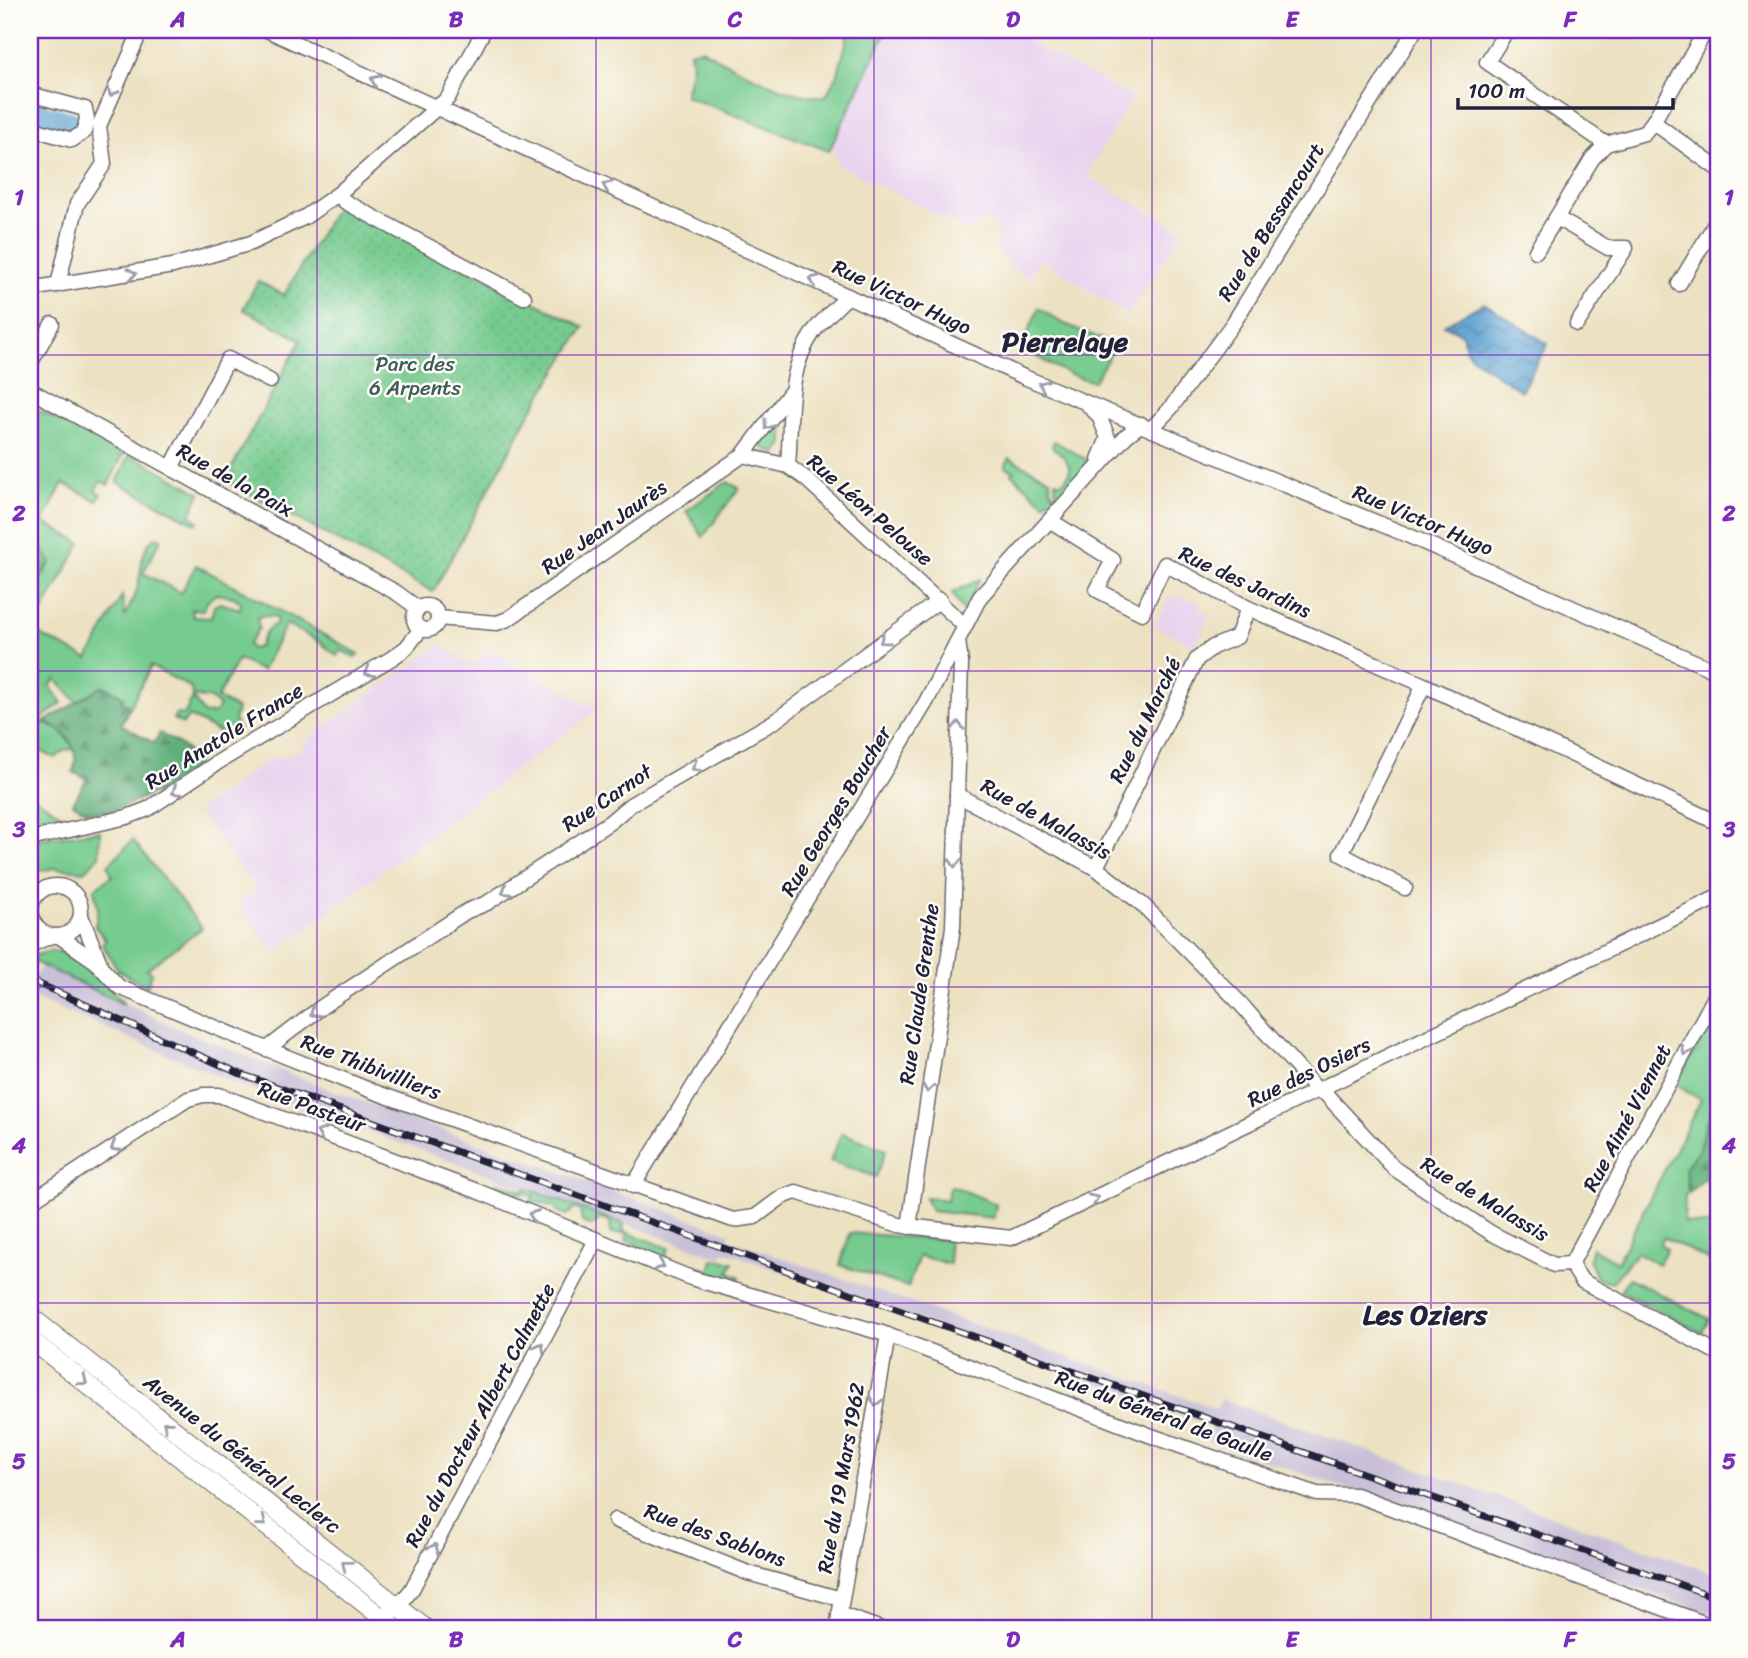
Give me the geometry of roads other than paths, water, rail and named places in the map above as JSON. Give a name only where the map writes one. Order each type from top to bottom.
[{"type":"main road","name":"Avenue du Général Leclerc","points":[[32,1319],[425,1628]]},
{"type":"main road","name":"Avenue du Général Leclerc","points":[[30,1339],[395,1628]]},
{"type":"street","points":[[58,285],[77,204],[104,164],[99,127],[141,30]]},
{"type":"street","name":"Rue Victor Hugo","points":[[267,30],[1087,404],[1147,426],[1407,535],[1718,672]]},
{"type":"street","points":[[30,289],[157,270],[251,243],[305,217],[338,194],[448,98],[484,30]]},
{"type":"street","name":"Rue de Bessancourt","points":[[1147,426],[1170,409],[1234,322],[1415,30]]},
{"type":"street","points":[[1507,30],[1488,62],[1606,144]]},
{"type":"street","points":[[1536,251],[1592,159],[1606,144],[1644,133],[1653,122],[1706,30]]},
{"type":"street","points":[[30,94],[85,109],[87,118],[84,132],[72,140],[30,128]]},
{"type":"street","points":[[1653,122],[1718,169]]},
{"type":"street","points":[[338,194],[344,201],[524,297]]},
{"type":"street","points":[[1557,218],[1608,248],[1626,248],[1577,324]]},
{"type":"street","points":[[1679,284],[1718,219]]},
{"type":"street","name":"Rue Léon Pelouse","points":[[848,296],[815,330],[801,355],[790,393],[788,467],[805,478],[940,600]]},
{"type":"street","points":[[30,363],[52,324]]},
{"type":"street","points":[[171,468],[228,359],[270,381]]},
{"type":"street","name":"Rue de la Paix","points":[[30,390],[397,593],[419,609]]},
{"type":"street","name":"Rue Jean Jaurès","points":[[438,618],[497,623],[508,619],[743,455],[790,393]]},
{"type":"street","name":"Rue Georges Boucher","points":[[1087,404],[1099,416],[1108,438],[1093,473]]},
{"type":"street","name":"Rue Georges Boucher","points":[[633,1186],[926,702],[980,597],[1126,436],[1147,426]]},
{"type":"street","points":[[743,455],[788,467]]},
{"type":"street","name":"Rue des Jardins","points":[[1051,521],[1113,560],[1097,590],[1142,613],[1165,564],[1248,608],[1424,685],[1718,823]]},
{"type":"street","points":[[940,600],[965,626]]},
{"type":"street","name":"Rue Carnot","points":[[267,1049],[323,1006],[467,911],[487,903],[610,822],[630,805],[775,721],[940,600]]},
{"type":"street","points":[[430,606],[436,611],[438,618],[433,628],[421,629],[415,621],[419,609],[430,606]]},
{"type":"street","name":"Rue du Marché","points":[[1096,868],[1197,659],[1237,637],[1248,608]]},
{"type":"street","name":"Rue Anatole France","points":[[30,839],[127,817],[148,808],[279,725],[392,659],[406,648],[421,629]]},
{"type":"street","name":"Rue Claude Grenthe","points":[[909,1227],[953,927],[961,663],[958,640]]},
{"type":"street","points":[[1405,888],[1341,854],[1424,685]]},
{"type":"street","name":"Rue de Malassis","points":[[957,794],[1096,868],[1143,905],[1395,1169],[1491,1233],[1554,1265],[1571,1264]]},
{"type":"street","points":[[30,945],[55,936],[74,929],[81,916],[80,903],[72,891],[57,886],[36,890],[31,915],[40,930],[55,936]]},
{"type":"street","name":"Rue des Osiers","points":[[909,1227],[1011,1238],[1718,897]]},
{"type":"street","name":"Rue Thibivilliers","points":[[81,916],[104,970]]},
{"type":"street","name":"Rue Thibivilliers","points":[[55,936],[76,945],[119,987],[267,1049],[633,1186],[733,1220],[755,1217],[787,1194],[796,1192],[909,1227]]},
{"type":"street","name":"Rue Aimé Viennet","points":[[1571,1264],[1718,991]]},
{"type":"street","name":"Rue Pasteur","points":[[30,1202],[188,1099],[219,1095],[478,1191],[596,1240]]},
{"type":"street","name":"Rue du Général de Gaulle","points":[[596,1240],[691,1278],[888,1335],[1149,1435],[1317,1494],[1356,1495],[1699,1625],[1717,1628]]},
{"type":"street","name":"Rue du Docteur Albert Calmette","points":[[400,1608],[596,1240]]},
{"type":"street","points":[[1571,1264],[1585,1282],[1718,1353]]},
{"type":"street","name":"Rue du 19 Mars 1962","points":[[839,1614],[888,1335]]},
{"type":"street","name":"Rue des Sablons","points":[[615,1520],[748,1573],[839,1614],[879,1628]]},
{"type":"street","points":[[377,1615],[390,1614],[400,1608]]},
{"type":"water","points":[[1484,303],[1548,344],[1521,391],[1473,358],[1466,350],[1462,334],[1444,325]]},
{"type":"waterway","points":[[30,113],[72,125]]},
{"type":"railway","points":[[30,980],[241,1074],[782,1269],[1718,1598]]},
{"type":"district","name":"Pierrelaye","points":[[1065,341]]},
{"type":"district","name":"Les Oziers","points":[[1425,1314]]},
{"type":"park label","name":"Parc des 6 Arpents","points":[[415,376]]}]
